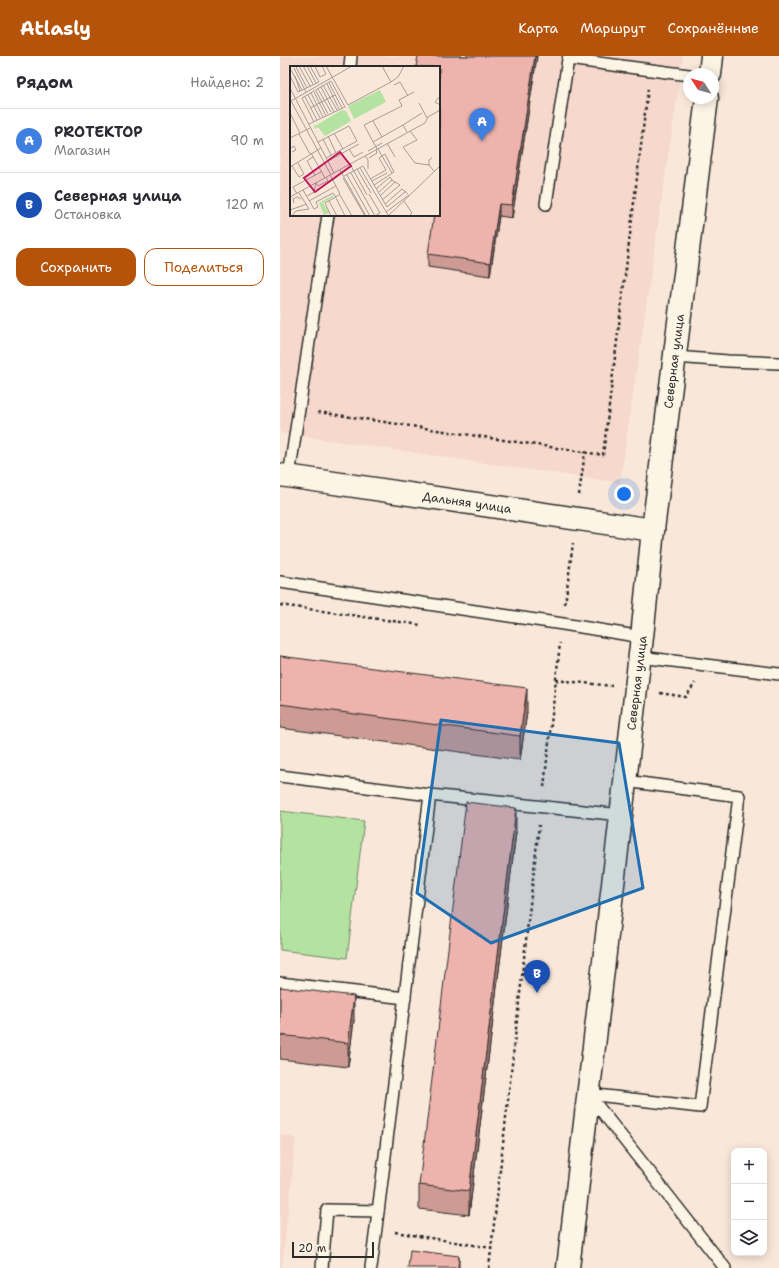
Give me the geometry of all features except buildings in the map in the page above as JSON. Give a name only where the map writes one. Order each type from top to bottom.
[{"type":"street","points":[[711,68],[712,56]]},
{"type":"street","name":"Северная улица","points":[[568,1268],[641,647],[653,530],[706,104]]},
{"type":"street","name":"Дальняя улица","points":[[284,475],[653,530]]},
{"type":"lane","points":[[350,66],[351,56]]},
{"type":"lane","points":[[546,204],[568,59],[683,74]]},
{"type":"lane","points":[[284,475],[299,410],[328,216]]},
{"type":"lane","points":[[675,357],[779,363]]},
{"type":"lane","points":[[280,582],[563,624],[641,647],[779,674]]},
{"type":"lane","points":[[280,776],[430,795],[621,815]]},
{"type":"lane","points":[[588,1094],[700,1107],[739,796],[625,781]]},
{"type":"lane","points":[[371,1268],[430,795]]},
{"type":"lane","points":[[280,983],[405,998]]},
{"type":"lane","points":[[588,1094],[725,1268]]},
{"type":"lane","points":[[322,1268],[327,1210],[378,1211]]},
{"type":"path","points":[[299,410],[603,455],[650,70]]},
{"type":"path","points":[[489,1268],[541,807],[585,452]]},
{"type":"path","points":[[391,1232],[491,1248]]},
{"type":"highlighted area","points":[[441,720],[619,743],[643,888],[491,943],[417,893]]},
{"type":"shaded area","points":[[280,56],[683,56],[620,483],[280,433]]},
{"type":"shaded area","points":[[280,1135],[296,1138],[282,1268],[280,1268]]},
{"type":"green space","points":[[280,811],[364,821],[347,958],[280,950]]},
{"type":"place","name":"PROТЕКТОР","points":[[482,141]]},
{"type":"place","name":"Северная улица","points":[[537,993]]}]
